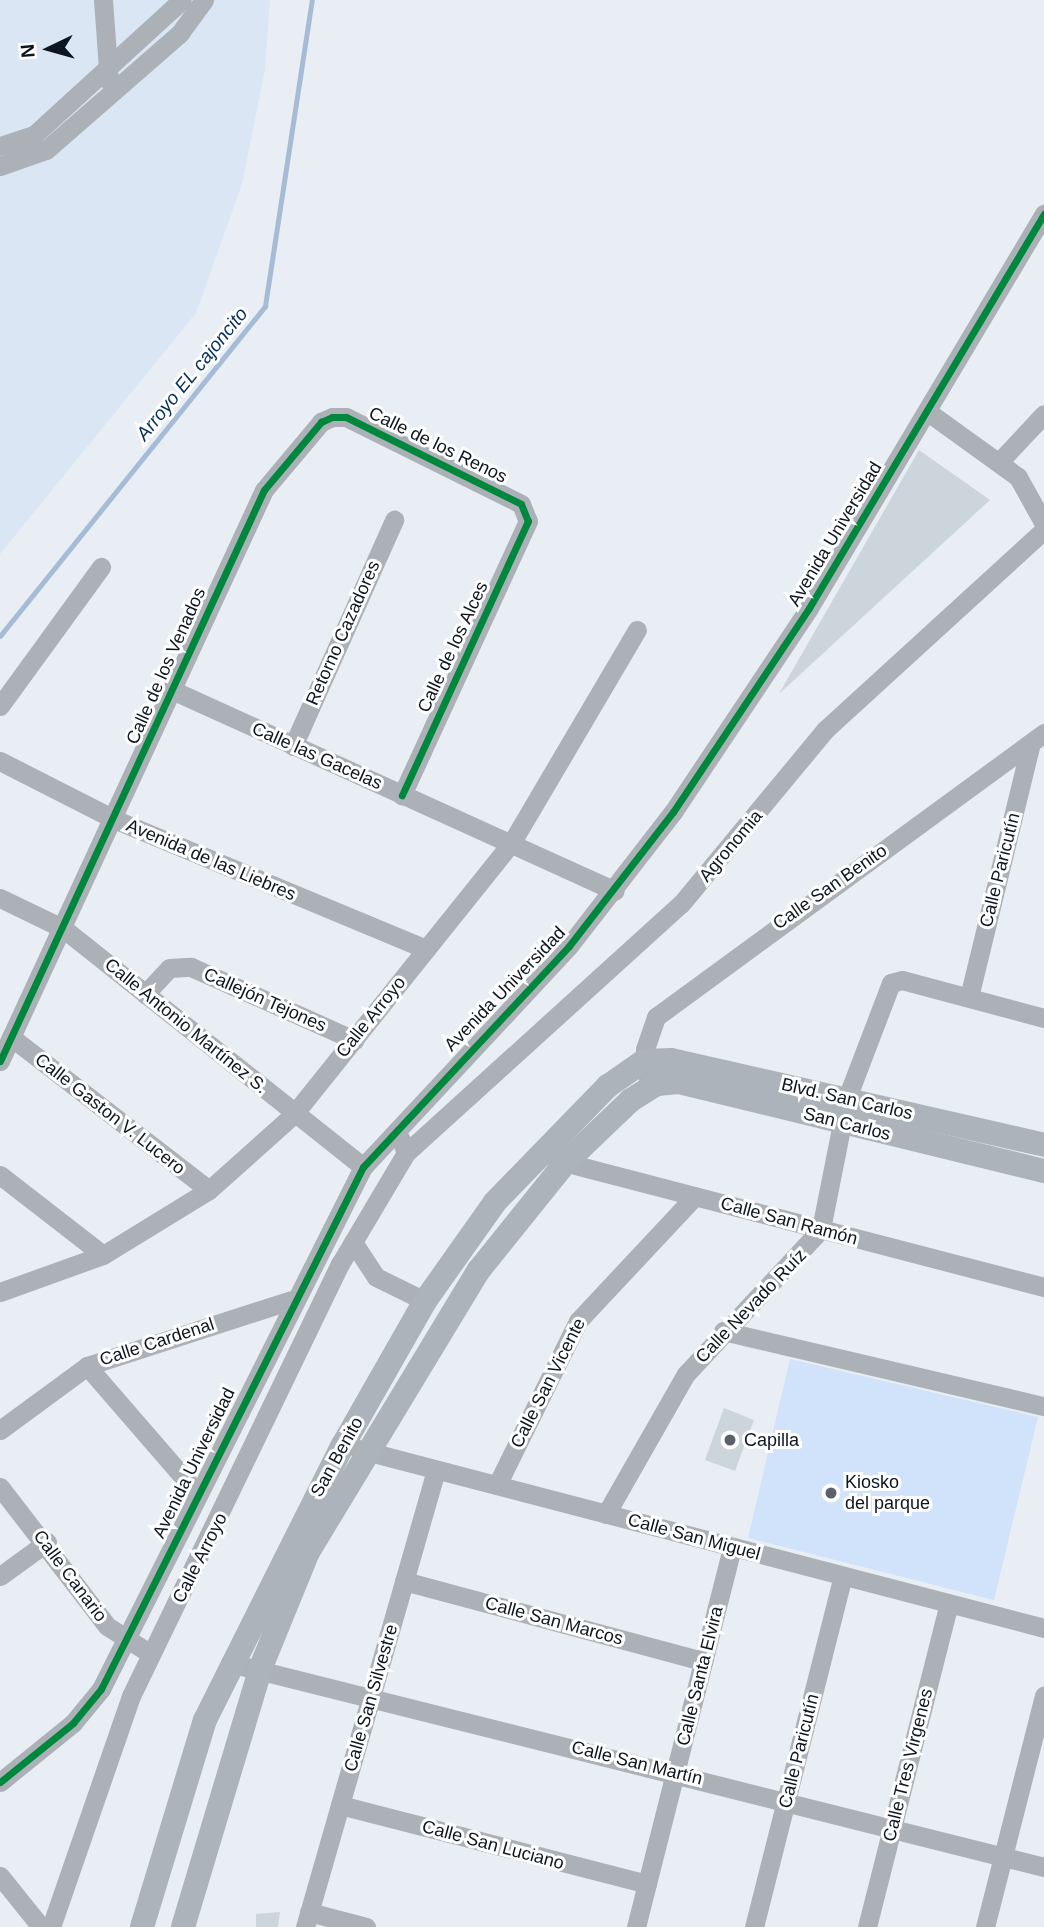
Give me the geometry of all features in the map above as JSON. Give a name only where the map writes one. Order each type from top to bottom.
[{"type":"main road","name":"Blvd. San Carlos","points":[[647,1060],[847,1098],[1044,1145]]},
{"type":"main road","name":"San Benito","points":[[183,1927],[261,1667],[303,1563],[425,1301],[535,1155],[647,1060]]},
{"type":"main road","name":"San Carlos","points":[[650,1087],[679,1082],[1044,1171]]},
{"type":"main road","name":"San Benito","points":[[142,1927],[191,1757],[230,1663],[355,1448],[471,1281],[565,1163],[650,1087]]},
{"type":"street","points":[[103,0],[111,82]]},
{"type":"street","points":[[0,166],[46,150],[111,82],[182,0]]},
{"type":"street","points":[[0,146],[34,135],[180,33],[204,0]]},
{"type":"street","name":"Avenida Universidad","points":[[0,1782],[87,1709],[126,1640],[291,1300],[363,1167],[396,1126],[615,891],[809,608],[1044,214]]},
{"type":"street","points":[[928,412],[1000,461],[1018,477],[1044,524]]},
{"type":"street","points":[[1000,461],[1044,414]]},
{"type":"street","name":"Calle de los Renos","points":[[332,417],[346,417],[526,511]]},
{"type":"street","name":"Calle de los Venados","points":[[0,1060],[116,820],[172,690],[264,491],[321,422],[332,417]]},
{"type":"street","name":"Calle de los Alces","points":[[402,795],[525,530],[526,511]]},
{"type":"street","name":"Retorno Cazadores","points":[[293,746],[394,520]]},
{"type":"street","name":"Agronomia","points":[[406,1153],[681,904],[826,729],[1044,530]]},
{"type":"street","points":[[0,706],[101,567]]},
{"type":"street","name":"Calle Arroyo","points":[[0,1292],[103,1255],[209,1190],[294,1114],[512,842],[638,630]]},
{"type":"street","name":"Calle las Gacelas","points":[[172,690],[615,891]]},
{"type":"street","name":"Calle Paricutín","points":[[969,997],[1038,738]]},
{"type":"street","name":"Calle San Benito","points":[[647,1060],[656,1017],[1038,738]]},
{"type":"street","name":"Avenida de las Liebres","points":[[0,761],[116,820],[426,949]]},
{"type":"street","name":"Calle Antonio Martínez S.","points":[[0,898],[64,929],[363,1167]]},
{"type":"street","name":"Callejón Tejones","points":[[145,994],[169,968],[191,967],[354,1040]]},
{"type":"street","points":[[847,1098],[891,983],[969,997],[1044,1018]]},
{"type":"street","name":"Calle Gaston V. Lucero","points":[[11,1037],[209,1190]]},
{"type":"street","points":[[647,1060],[650,1087]]},
{"type":"street","points":[[821,1229],[842,1123]]},
{"type":"street","points":[[396,1126],[406,1153]]},
{"type":"street","name":"Calle Arroyo","points":[[51,1927],[106,1761],[151,1654],[353,1242],[406,1153]]},
{"type":"street","name":"Calle San Ramón","points":[[535,1155],[1044,1287]]},
{"type":"street","points":[[0,1175],[103,1255]]},
{"type":"street","name":"Calle San Vicente","points":[[497,1485],[578,1321],[695,1196]]},
{"type":"street","name":"Calle Nevado Ruíz","points":[[606,1514],[668,1400],[723,1331],[821,1229]]},
{"type":"street","points":[[353,1242],[376,1277],[425,1301]]},
{"type":"street","name":"Calle Cardenal","points":[[0,1430],[87,1366],[291,1300]]},
{"type":"street","points":[[723,1331],[1044,1406]]},
{"type":"street","points":[[87,1366],[197,1493]]},
{"type":"street","name":"Calle San Miguel","points":[[355,1448],[1044,1628]]},
{"type":"street","name":"Calle San Silvestre","points":[[307,1920],[436,1470]]},
{"type":"street","name":"Calle Canario","points":[[0,1486],[47,1542],[107,1626],[151,1654]]},
{"type":"street","points":[[0,1576],[47,1542]]},
{"type":"street","name":"Calle Santa Elvira","points":[[636,1927],[732,1547]]},
{"type":"street","name":"Calle Paricutín","points":[[754,1927],[844,1576]]},
{"type":"street","name":"Calle San Marcos","points":[[404,1581],[704,1661]]},
{"type":"street","name":"Calle Tres Virgenes","points":[[867,1927],[949,1604]]},
{"type":"street","name":"Calle San Martín","points":[[230,1663],[261,1667],[1044,1867]]},
{"type":"street","points":[[985,1927],[1044,1695]]},
{"type":"street","name":"Calle San Luciano","points":[[340,1805],[647,1884]]},
{"type":"street","points":[[0,1876],[41,1927]]},
{"type":"street","points":[[307,1920],[366,1927]]},
{"type":"shaded area","points":[[0,0],[270,0],[265,70],[242,184],[196,313],[0,554]]},
{"type":"shaded area","points":[[790,1359],[1038,1417],[994,1600],[748,1538]]},
{"type":"building","points":[[919,450],[990,500],[780,693],[780,692]]},
{"type":"building","name":"Capilla","points":[[724,1408],[754,1420],[735,1471],[705,1460]]},
{"type":"building","points":[[280,1912],[278,1927],[256,1927],[256,1914]]},
{"type":"waterway","name":"Arroyo EL cajoncito","points":[[0,636],[265,306],[312,0]]},
{"type":"cycle path","points":[[0,1782],[73,1723],[101,1689],[363,1167],[569,946],[673,812],[809,608],[1044,214]]},
{"type":"cycle path","points":[[0,1061],[264,490],[321,422],[332,417],[346,417],[521,504],[528,521],[402,795]]},
{"type":"place","name":"Capilla","points":[[730,1440]]},
{"type":"place","name":"Kiosko del parque","points":[[831,1493]]}]
